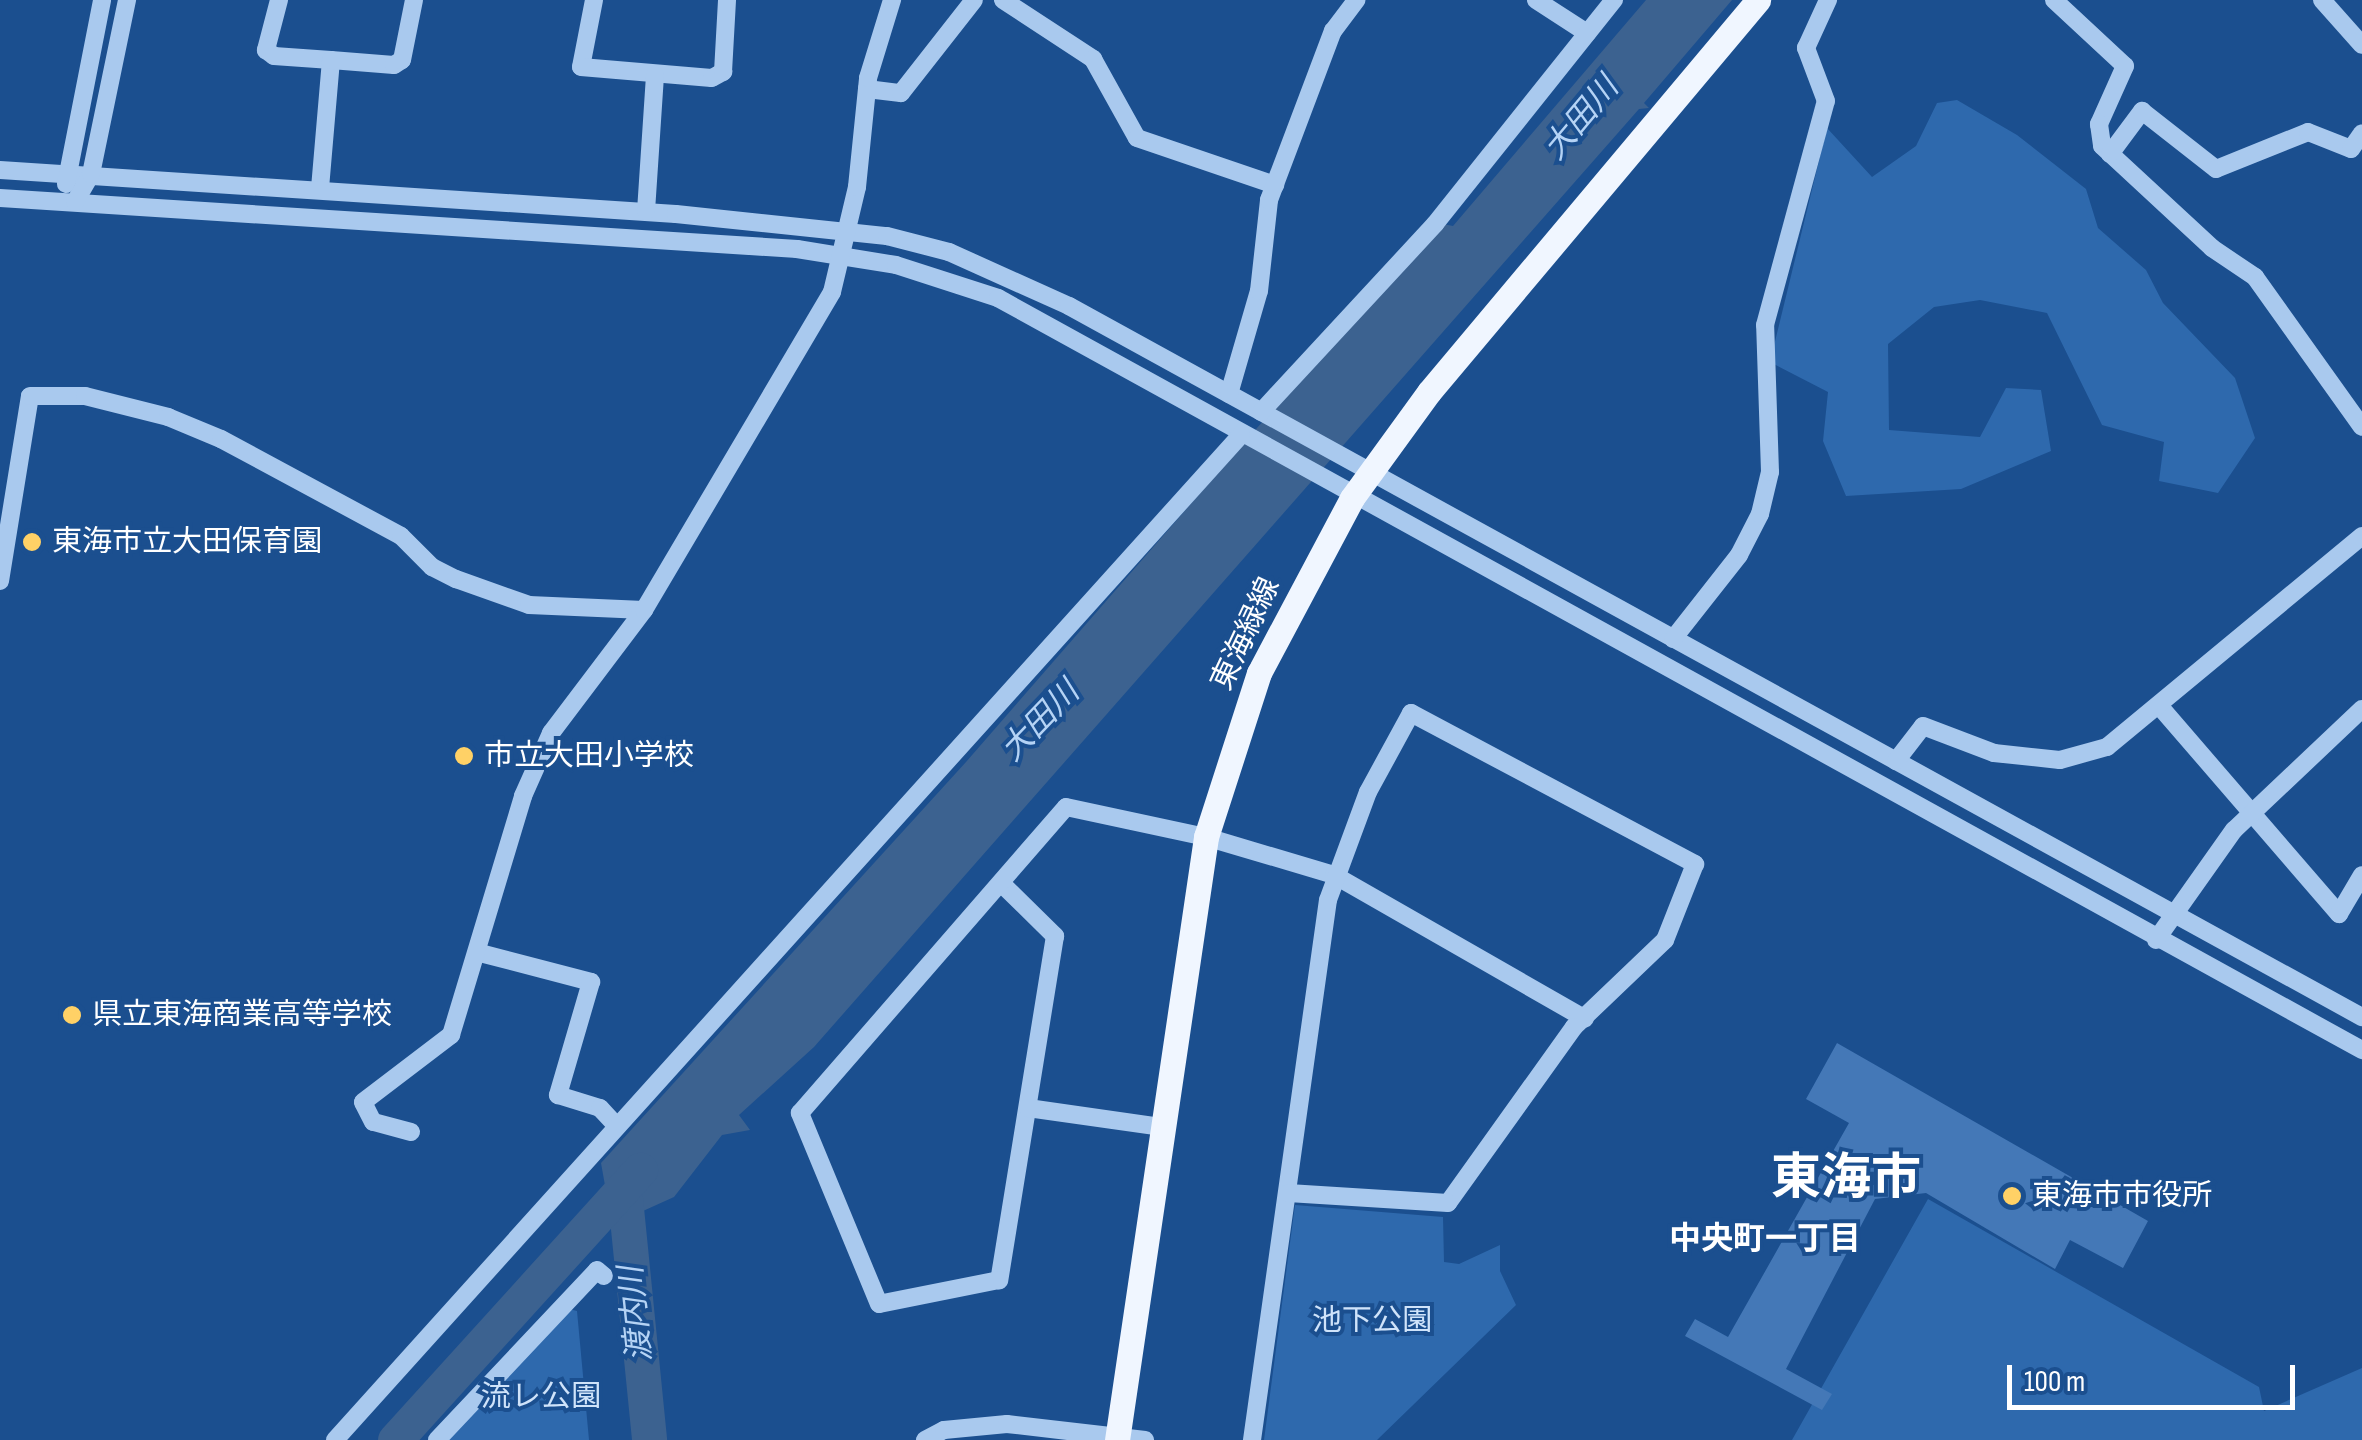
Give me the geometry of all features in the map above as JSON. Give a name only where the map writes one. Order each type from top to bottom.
[{"type":"main road","name":"東海緑線","points":[[1118,1439],[1206,837],[1259,673],[1352,498],[1371,472],[1529,267],[1758,0]]},
{"type":"street","points":[[75,202],[66,173],[102,0]]},
{"type":"street","points":[[75,202],[91,174],[126,0]]},
{"type":"street","points":[[278,0],[266,50],[274,56],[394,65],[402,60],[414,0]]},
{"type":"street","points":[[594,0],[581,67],[717,78],[723,72],[727,0]]},
{"type":"street","points":[[411,1132],[373,1122],[363,1102],[451,1035],[480,953],[523,796],[551,733],[644,610],[832,292],[849,232],[867,89],[892,0]]},
{"type":"street","points":[[867,89],[900,93],[974,0]]},
{"type":"street","points":[[1003,0],[1092,59],[1116,89],[1138,138],[1275,185]]},
{"type":"street","points":[[1228,394],[1258,291],[1275,185],[1333,31],[1356,0]]},
{"type":"street","points":[[1265,414],[1435,224],[1614,0]]},
{"type":"street","points":[[1673,639],[1739,555],[1760,514],[1770,472],[1765,325],[1826,101],[1806,48],[1828,0]]},
{"type":"street","points":[[2054,0],[2124,66],[2099,124],[2110,154],[2212,248],[2255,277],[2362,428]]},
{"type":"street","points":[[2322,0],[2362,45]]},
{"type":"street","points":[[1549,2],[1587,33]]},
{"type":"street","points":[[320,188],[331,60]]},
{"type":"street","points":[[646,211],[655,75]]},
{"type":"street","points":[[2110,154],[2142,111],[2216,169],[2308,132],[2351,150],[2362,134]]},
{"type":"street","points":[[0,170],[646,211],[849,232],[949,252],[1069,306],[2362,1018]]},
{"type":"street","points":[[0,198],[845,254],[998,298],[1324,483],[2362,1050]]},
{"type":"street","points":[[0,581],[30,396],[85,396],[221,438],[401,536],[432,567],[456,579],[529,604],[644,610]]},
{"type":"street","points":[[335,1440],[616,1124],[1244,437]]},
{"type":"street","points":[[1896,761],[1923,726],[1994,753],[2060,760],[2093,754],[2162,709],[2362,536]]},
{"type":"street","points":[[2162,709],[2339,914],[2362,875]]},
{"type":"street","points":[[2156,940],[2170,913],[2250,815],[2362,709]]},
{"type":"street","points":[[1252,1440],[1334,875],[1411,713],[1695,864],[1665,940],[1584,1019],[1448,1203],[1288,1193]]},
{"type":"street","points":[[1001,883],[1055,936],[999,1280],[879,1304],[800,1113],[1066,807],[1206,837],[1334,875],[1584,1019]]},
{"type":"street","points":[[480,953],[591,982],[558,1095],[600,1108],[616,1124]]},
{"type":"street","points":[[1028,1108],[1162,1127]]},
{"type":"street","points":[[438,1440],[596,1270],[604,1276]]},
{"type":"street","points":[[925,1440],[944,1430],[1145,1440]]},
{"type":"green space","points":[[1957,100],[2017,135],[2086,189],[2098,228],[2146,270],[2163,303],[2235,378],[2255,438],[2218,493],[2159,481],[2164,442],[2102,425],[2047,313],[1980,300],[1934,307],[1888,344],[1889,430],[1980,437],[2006,388],[2041,390],[2051,451],[1961,489],[1846,496],[1823,441],[1828,392],[1770,362],[1827,128],[1872,177],[1916,146],[1937,103]]},
{"type":"green space","points":[[1928,1199],[2259,1387],[2264,1411],[2362,1368],[2362,1440],[1792,1440]]},
{"type":"green space","name":"池下公園","points":[[1295,1205],[1443,1217],[1444,1262],[1459,1264],[1500,1245],[1500,1271],[1516,1305],[1377,1440],[1264,1440]]},
{"type":"green space","name":"流レ公園","points":[[565,1308],[577,1311],[589,1440],[447,1440]]},
{"type":"water","points":[[1646,0],[1732,0],[1644,103],[1649,108],[1639,109],[814,1047],[739,1115],[750,1130],[722,1135],[674,1197],[612,1225],[601,1163],[966,762],[1317,359],[1443,224],[1453,226]]},
{"type":"building","name":"東海市市役所","points":[[1837,1043],[2148,1221],[2123,1268],[2070,1240],[2055,1269],[1926,1193],[1875,1199],[1786,1369],[1832,1394],[1822,1410],[1685,1336],[1695,1319],[1728,1337],[1849,1123],[1806,1099]]},
{"type":"waterway","name":"大田川","points":[[395,1440],[640,1170]]},
{"type":"waterway","name":"渡内川","points":[[624,1188],[649,1440]]},
{"type":"place","name":"東海市立大田保育園","points":[[32,542]]},
{"type":"place","name":"市立大田小学校","points":[[464,756]]},
{"type":"place","name":"県立東海商業高等学校","points":[[72,1015]]},
{"type":"place","name":"東海市市役所","points":[[2012,1196]]},
{"type":"district","name":"東海市","points":[[1846,1180]]},
{"type":"district","name":"中央町一丁目","points":[[1765,1240]]}]
